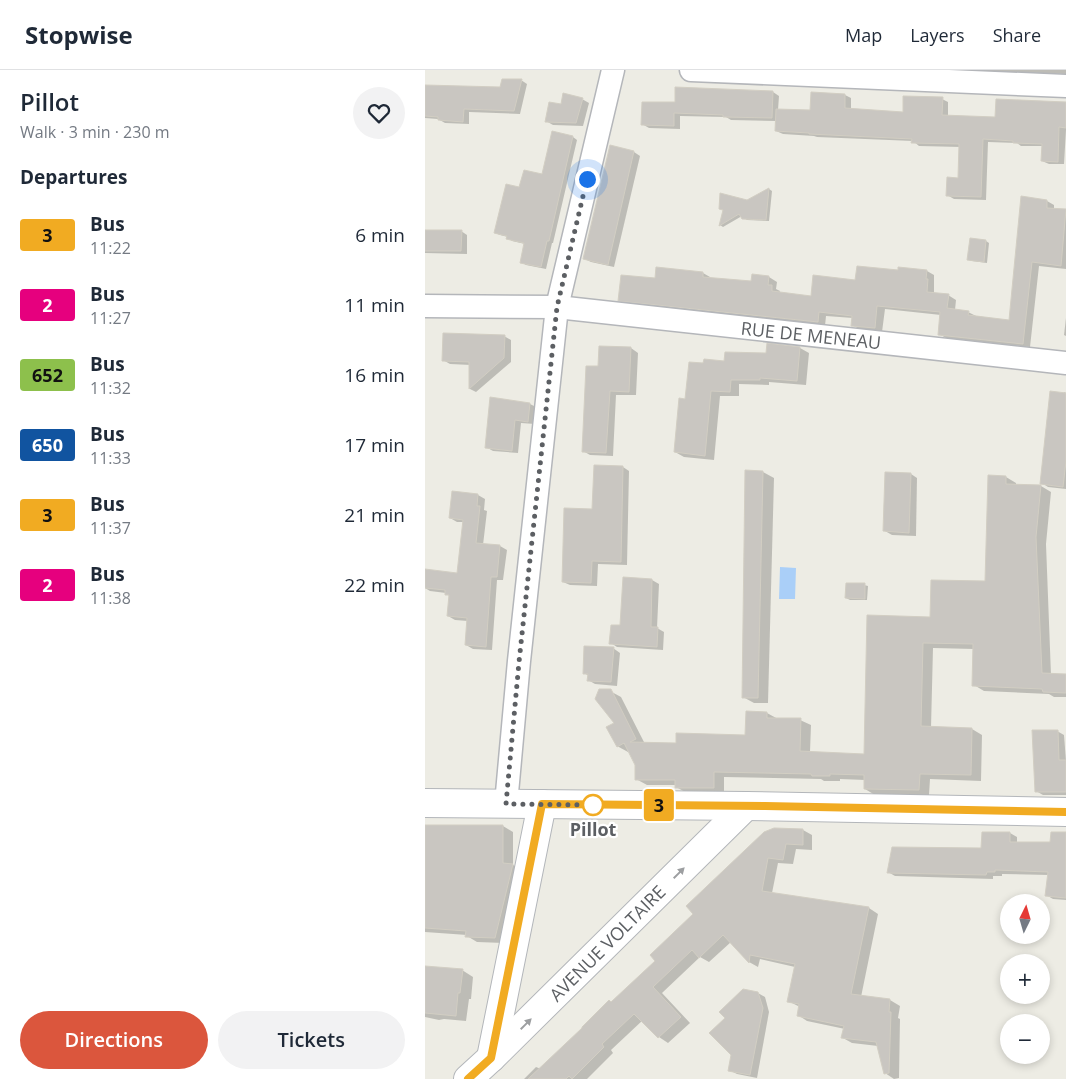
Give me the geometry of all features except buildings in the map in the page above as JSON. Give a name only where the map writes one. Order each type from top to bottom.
[{"type":"street","points":[[506,804],[519,662],[557,307],[613,70]]},
{"type":"street","points":[[691,70],[1066,86]]},
{"type":"street","name":"RUE DE MENEAU","points":[[425,306],[557,307],[1066,363]]},
{"type":"street","points":[[425,803],[746,806],[1066,812]]},
{"type":"street","points":[[491,1058],[542,804]]},
{"type":"street","name":"AVENUE VOLTAIRE","points":[[468,1079],[746,806]]},
{"type":"water","points":[[780,567],[796,568],[795,599],[779,599]]},
{"type":"bus line","name":"3","points":[[468,1079],[491,1058],[542,804],[1066,812]]},
{"type":"place","name":"Pillot","points":[[593,805]]},
{"type":"route","points":[[587,179],[557,307],[519,662],[506,804],[593,805]]}]
